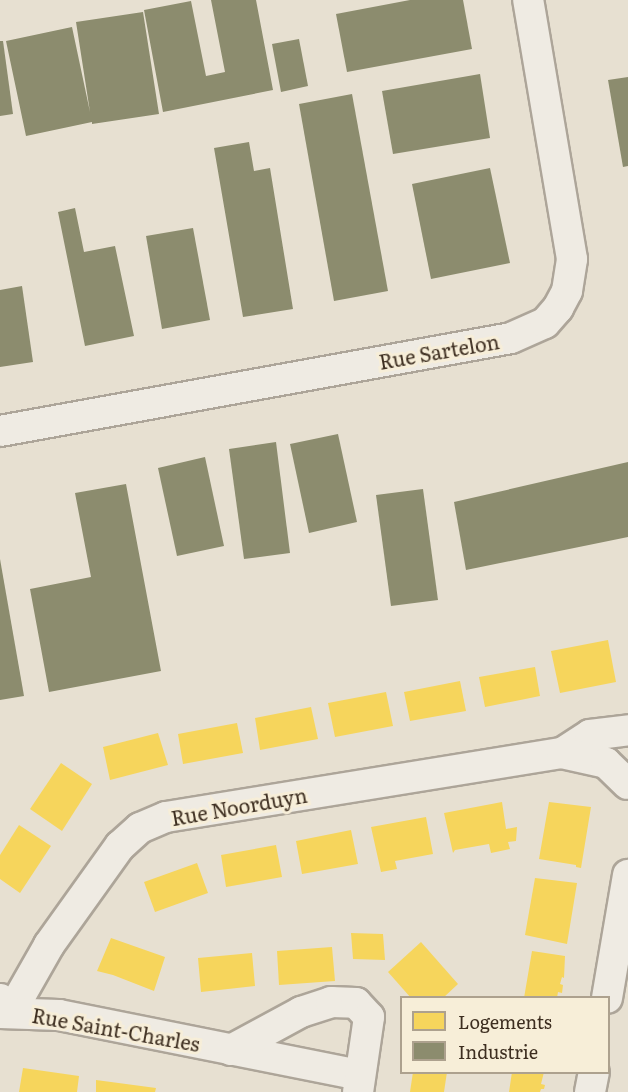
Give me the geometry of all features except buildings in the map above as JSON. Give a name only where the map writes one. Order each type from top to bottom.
[{"type":"street","name":"Rue Sartelon","points":[[0,431],[511,338],[545,323],[558,309],[567,291],[572,259],[528,0]]},
{"type":"street","name":"Rue Noorduyn","points":[[562,753],[590,735],[628,730]]},
{"type":"street","name":"Rue Noorduyn","points":[[4,1008],[120,846],[140,828],[166,817],[562,753],[606,763],[628,784]]},
{"type":"street","points":[[607,996],[628,875]]},
{"type":"street","points":[[231,1050],[301,1012],[331,1002],[356,1003],[369,1017],[359,1084]]},
{"type":"street","name":"Rue Saint-Charles","points":[[4,1008],[59,1015],[231,1050],[359,1084]]},
{"type":"street","points":[[590,1092],[594,1074]]}]
